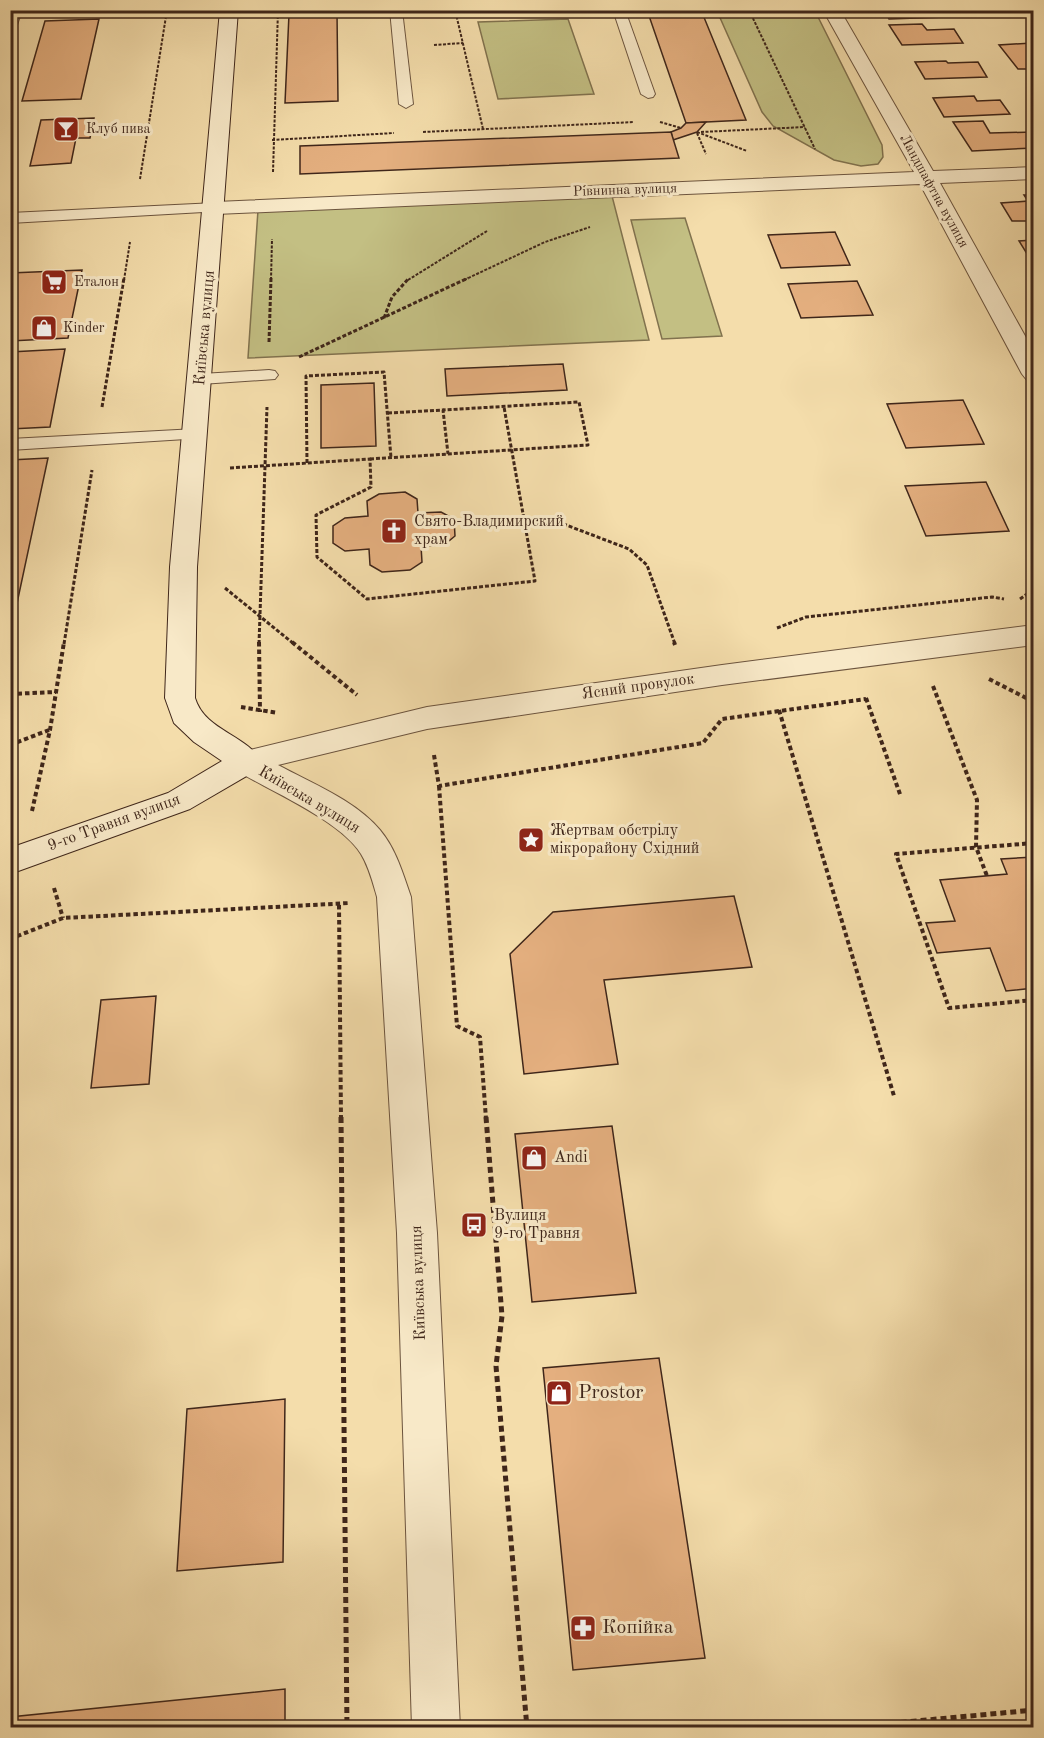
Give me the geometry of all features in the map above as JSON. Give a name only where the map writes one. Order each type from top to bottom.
[{"type":"street","name":"Київська вулиця","points":[[229,10],[220,114],[216,208],[192,470],[180,698],[185,715],[205,734],[246,762],[337,814],[367,836],[383,860],[394,897],[417,1233],[436,1728]]},
{"type":"street","name":"Ландшафтна вулиця","points":[[831,10],[927,178],[1034,374]]},
{"type":"street","name":"Рівнинна вулиця","points":[[216,208],[1034,174]]},
{"type":"street","name":"Ясний провулок","points":[[246,762],[427,718],[852,657],[1034,635]]},
{"type":"street","name":"9-го Травня вулиця","points":[[10,861],[179,801],[246,762]]},
{"type":"lane","points":[[10,28],[16,10]]},
{"type":"lane","points":[[396,10],[406,104]]},
{"type":"lane","points":[[619,10],[648,94]]},
{"type":"lane","points":[[10,218],[216,208]]},
{"type":"lane","points":[[201,379],[269,373]]},
{"type":"lane","points":[[10,445],[196,434]]},
{"type":"path","points":[[260,712],[259,615],[269,373],[273,205],[272,140],[278,10]]},
{"type":"path","points":[[483,129],[456,14],[530,10]]},
{"type":"path","points":[[749,10],[818,155]]},
{"type":"path","points":[[658,121],[681,128]]},
{"type":"path","points":[[419,132],[635,122]]},
{"type":"path","points":[[697,132],[805,127]]},
{"type":"path","points":[[272,140],[397,133]]},
{"type":"path","points":[[384,319],[392,297],[410,278],[524,209],[535,194]]},
{"type":"path","points":[[269,373],[545,242],[597,223]]},
{"type":"path","points":[[307,463],[306,376],[384,372],[391,458]]},
{"type":"path","points":[[192,470],[588,445],[579,402],[388,414]]},
{"type":"path","points":[[370,459],[370,488],[316,515],[317,557],[367,599],[535,581],[504,407]]},
{"type":"path","points":[[443,410],[448,454]]},
{"type":"path","points":[[92,474],[103,473]]},
{"type":"path","points":[[462,526],[553,520],[630,549],[647,566],[676,647]]},
{"type":"path","points":[[224,587],[357,695]]},
{"type":"path","points":[[1017,601],[1034,589]]},
{"type":"path","points":[[918,648],[976,800],[976,848],[987,876]]},
{"type":"path","points":[[852,657],[901,797]]},
{"type":"path","points":[[766,669],[894,1096]]},
{"type":"path","points":[[10,694],[56,692]]},
{"type":"path","points":[[439,786],[703,743],[722,719],[866,699]]},
{"type":"path","points":[[427,718],[439,786],[457,1026],[480,1037],[502,1316],[495,1366],[527,1728]]},
{"type":"path","points":[[10,745],[50,730]]},
{"type":"path","points":[[1034,843],[896,854],[949,1008],[1034,1000]]},
{"type":"path","points":[[10,939],[63,918],[339,905],[394,897],[448,893]]},
{"type":"path","points":[[339,905],[347,1728]]},
{"type":"path","points":[[841,1728],[1034,1710]]},
{"type":"shaded area","points":[[717,11],[815,11],[882,145],[883,157],[878,164],[861,166],[834,160],[773,126],[762,112]]},
{"type":"shaded area","points":[[568,19],[594,94],[498,99],[478,22]]},
{"type":"shaded area","points":[[612,196],[649,340],[248,358],[258,210]]},
{"type":"shaded area","points":[[685,218],[722,336],[662,339],[631,220]]},
{"type":"building","points":[[289,10],[337,10],[337,12],[289,14]]},
{"type":"building","points":[[647,10],[701,10],[746,120],[686,123]]},
{"type":"building","points":[[884,10],[940,10],[945,17],[889,19]]},
{"type":"building","points":[[337,12],[338,101],[285,103],[289,14]]},
{"type":"building","points":[[99,19],[81,99],[22,101],[45,21]]},
{"type":"building","points":[[922,24],[927,30],[954,29],[963,43],[902,45],[889,25]]},
{"type":"building","points":[[1032,43],[1034,69],[1018,69],[999,45]]},
{"type":"building","points":[[946,61],[948,63],[978,62],[987,77],[925,79],[915,62]]},
{"type":"building","points":[[974,96],[977,101],[1000,100],[1010,114],[944,117],[933,98]]},
{"type":"building","points":[[94,118],[90,138],[76,138],[71,163],[30,166],[41,120]]},
{"type":"building","points":[[983,121],[990,133],[1034,132],[1034,148],[972,151],[953,122]]},
{"type":"building","points":[[706,122],[697,132],[673,140],[671,132],[686,123]]},
{"type":"building","points":[[671,132],[679,158],[300,174],[300,146]]},
{"type":"building","points":[[1024,195],[1034,195],[1034,221],[1012,221],[1001,203],[1028,201]]},
{"type":"building","points":[[835,232],[850,265],[781,268],[768,235]]},
{"type":"building","points":[[1034,240],[1034,265],[1019,241]]},
{"type":"building","points":[[82,270],[68,338],[10,341],[10,273]]},
{"type":"building","points":[[857,281],[873,315],[801,318],[788,284]]},
{"type":"building","points":[[65,349],[50,427],[10,429],[10,352]]},
{"type":"building","points":[[563,364],[567,390],[447,396],[445,369]]},
{"type":"building","points":[[374,383],[376,446],[321,448],[321,385]]},
{"type":"building","points":[[963,400],[984,444],[906,448],[887,404]]},
{"type":"building","points":[[48,458],[10,636],[10,460]]},
{"type":"building","points":[[986,482],[1009,531],[926,536],[905,486]]},
{"type":"building","name":"Свято-Владимирский храм","points":[[405,492],[417,499],[418,513],[441,512],[454,519],[455,536],[444,545],[421,546],[422,562],[410,570],[382,572],[370,565],[369,549],[345,551],[333,543],[333,526],[345,518],[368,516],[367,501],[379,494]]},
{"type":"building","points":[[1034,857],[1034,988],[1006,991],[990,948],[937,953],[926,923],[955,921],[940,880],[1007,874],[1001,859]]},
{"type":"building","points":[[734,896],[752,967],[604,980],[618,1064],[524,1074],[510,954],[553,912]]},
{"type":"building","points":[[156,996],[149,1084],[91,1088],[101,1000]]},
{"type":"building","points":[[612,1126],[636,1293],[532,1302],[515,1134]]},
{"type":"building","points":[[659,1358],[705,1658],[573,1670],[543,1368]]},
{"type":"building","points":[[285,1399],[283,1562],[177,1571],[187,1409]]},
{"type":"building","points":[[285,1689],[285,1728],[10,1728],[10,1717]]},
{"type":"place","name":"Клуб пива","points":[[66,129]]},
{"type":"place","name":"Еталон","points":[[54,282]]},
{"type":"place","name":"Kinder","points":[[44,328]]},
{"type":"place","name":"Свято-Владимирский храм","points":[[394,531]]},
{"type":"place","name":"Жертвам обстрілу мікрорайону Східний","points":[[531,840]]},
{"type":"place","name":"Andi","points":[[534,1158]]},
{"type":"place","name":"Вулиця 9-го Травня","points":[[474,1225]]},
{"type":"place","name":"Prostor","points":[[559,1393]]},
{"type":"place","name":"Копійка","points":[[583,1628]]}]
